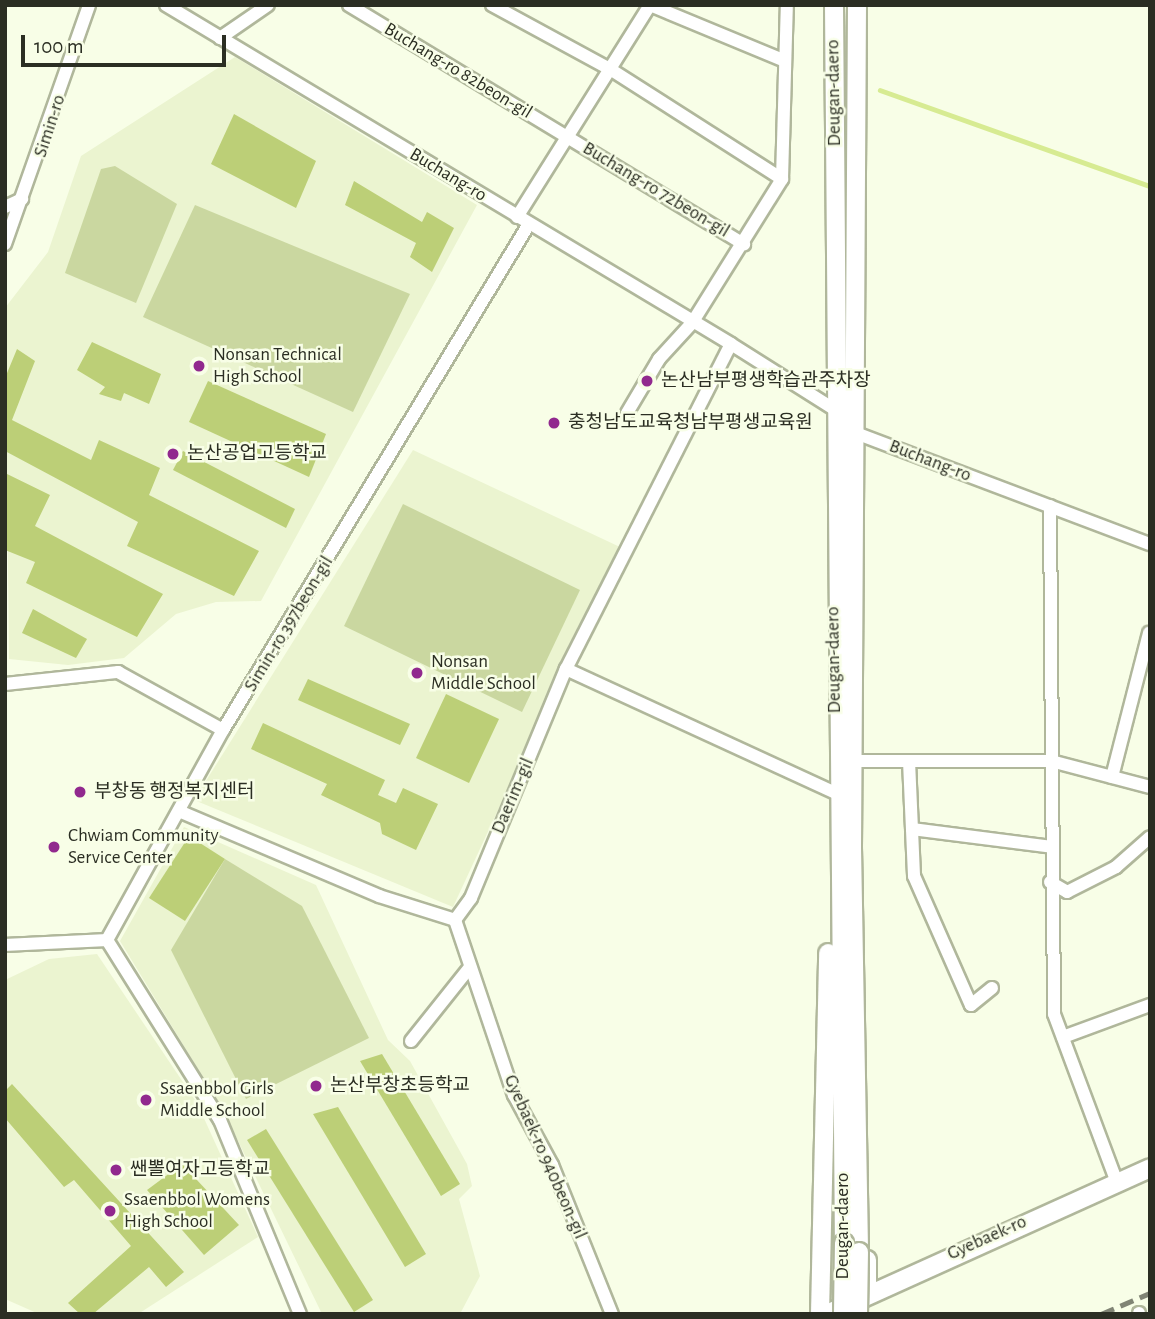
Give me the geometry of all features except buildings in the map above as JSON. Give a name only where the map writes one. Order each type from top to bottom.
[{"type":"street","name":"Simin-ro","points":[[5,244],[89,5]]},
{"type":"street","name":"Buchang-ro","points":[[166,5],[731,344],[837,411],[853,432],[1150,544]]},
{"type":"street","points":[[220,38],[268,5]]},
{"type":"street","name":"Buchang-ro 82beon-gil","points":[[349,5],[567,136]]},
{"type":"street","points":[[492,5],[610,69],[782,178]]},
{"type":"street","points":[[517,217],[650,5],[785,61]]},
{"type":"street","name":"Buchang-ro 72beon-gil","points":[[627,413],[659,359],[692,323],[782,178],[786,5]]},
{"type":"street","name":"Deugan-daero","points":[[834,5],[836,793],[844,848]]},
{"type":"street","name":"Deugan-daero","points":[[858,5],[852,761],[844,848],[851,1247],[858,1314]]},
{"type":"street","name":"Buchang-ro 72beon-gil","points":[[567,136],[744,243]]},
{"type":"street","points":[[5,207],[22,199]]},
{"type":"street","name":"Simin-ro 397beon-gil","points":[[107,940],[223,730],[529,224]]},
{"type":"street","points":[[731,344],[566,669],[836,793]]},
{"type":"street","points":[[1050,506],[1054,1014],[1116,1180]]},
{"type":"street","points":[[1112,777],[1149,634]]},
{"type":"street","name":"Daerim-gil","points":[[455,920],[471,898],[566,669]]},
{"type":"street","points":[[5,684],[118,672],[223,730]]},
{"type":"street","points":[[852,761],[1051,761],[1150,787]]},
{"type":"street","points":[[909,761],[914,876],[963,994],[971,1005],[992,988]]},
{"type":"street","points":[[179,811],[379,896],[455,920]]},
{"type":"street","points":[[912,829],[1052,847]]},
{"type":"street","points":[[1051,883],[1067,892],[1116,867],[1150,837]]},
{"type":"street","points":[[844,848],[864,1013],[867,1292]]},
{"type":"street","points":[[820,1314],[822,1019],[844,848]]},
{"type":"street","name":"Gyebaek-ro 940beon-gil","points":[[455,920],[514,1095],[552,1165],[612,1314]]},
{"type":"street","points":[[5,945],[107,940],[220,1120],[300,1314]]},
{"type":"street","points":[[411,1041],[470,967]]},
{"type":"street","points":[[1063,1037],[1150,1005]]},
{"type":"street","name":"Gyebaek-ro","points":[[827,1314],[867,1292],[1116,1180],[1150,1168]]},
{"type":"street","name":"Deugan-daero","points":[[843,1314],[851,1247]]},
{"type":"shaded area","name":"논산공업고등학교","points":[[235,57],[477,205],[261,601],[216,602],[176,614],[124,658],[68,665],[9,659],[5,308],[48,252],[81,156]]},
{"type":"shaded area","points":[[115,166],[177,204],[136,303],[65,273],[101,169]]},
{"type":"shaded area","points":[[195,205],[410,294],[353,412],[143,317]]},
{"type":"shaded area","name":"Nonsan Middle School","points":[[413,450],[620,547],[453,907],[194,800]]},
{"type":"shaded area","points":[[403,504],[580,590],[522,712],[344,626]]},
{"type":"shaded area","name":"논산부창초등학교","points":[[184,827],[316,885],[388,1040],[410,1061],[467,1164],[472,1186],[459,1199],[480,1276],[460,1314],[322,1314],[224,1112],[120,941]]},
{"type":"shaded area","points":[[225,859],[302,906],[369,1038],[246,1099],[171,950]]},
{"type":"shaded area","name":"쌘뽈여자고등학교","points":[[97,954],[197,1103],[258,1237],[138,1314],[39,1314],[5,1299],[5,980],[49,959]]},
{"type":"waterway","points":[[880,90],[1150,186]]},
{"type":"railway","points":[[1101,1314],[1150,1293]]},
{"type":"place","name":"Nonsan Technical High School","points":[[199,366]]},
{"type":"place","name":"논산남부평생학습관주차장","points":[[647,381]]},
{"type":"place","name":"충청남도교육청남부평생교육원","points":[[554,423]]},
{"type":"place","name":"논산공업고등학교","points":[[173,454]]},
{"type":"place","name":"Nonsan Middle School","points":[[417,673]]},
{"type":"place","name":"부창동 행정복지센터","points":[[80,792]]},
{"type":"place","name":"Chwiam Community Service Center","points":[[54,847]]},
{"type":"place","name":"논산부창초등학교","points":[[316,1086]]},
{"type":"place","name":"Ssaenbbol Girls Middle School","points":[[146,1100]]},
{"type":"place","name":"쌘뽈여자고등학교","points":[[116,1170]]},
{"type":"place","name":"Ssaenbbol Womens High School","points":[[110,1211]]}]
